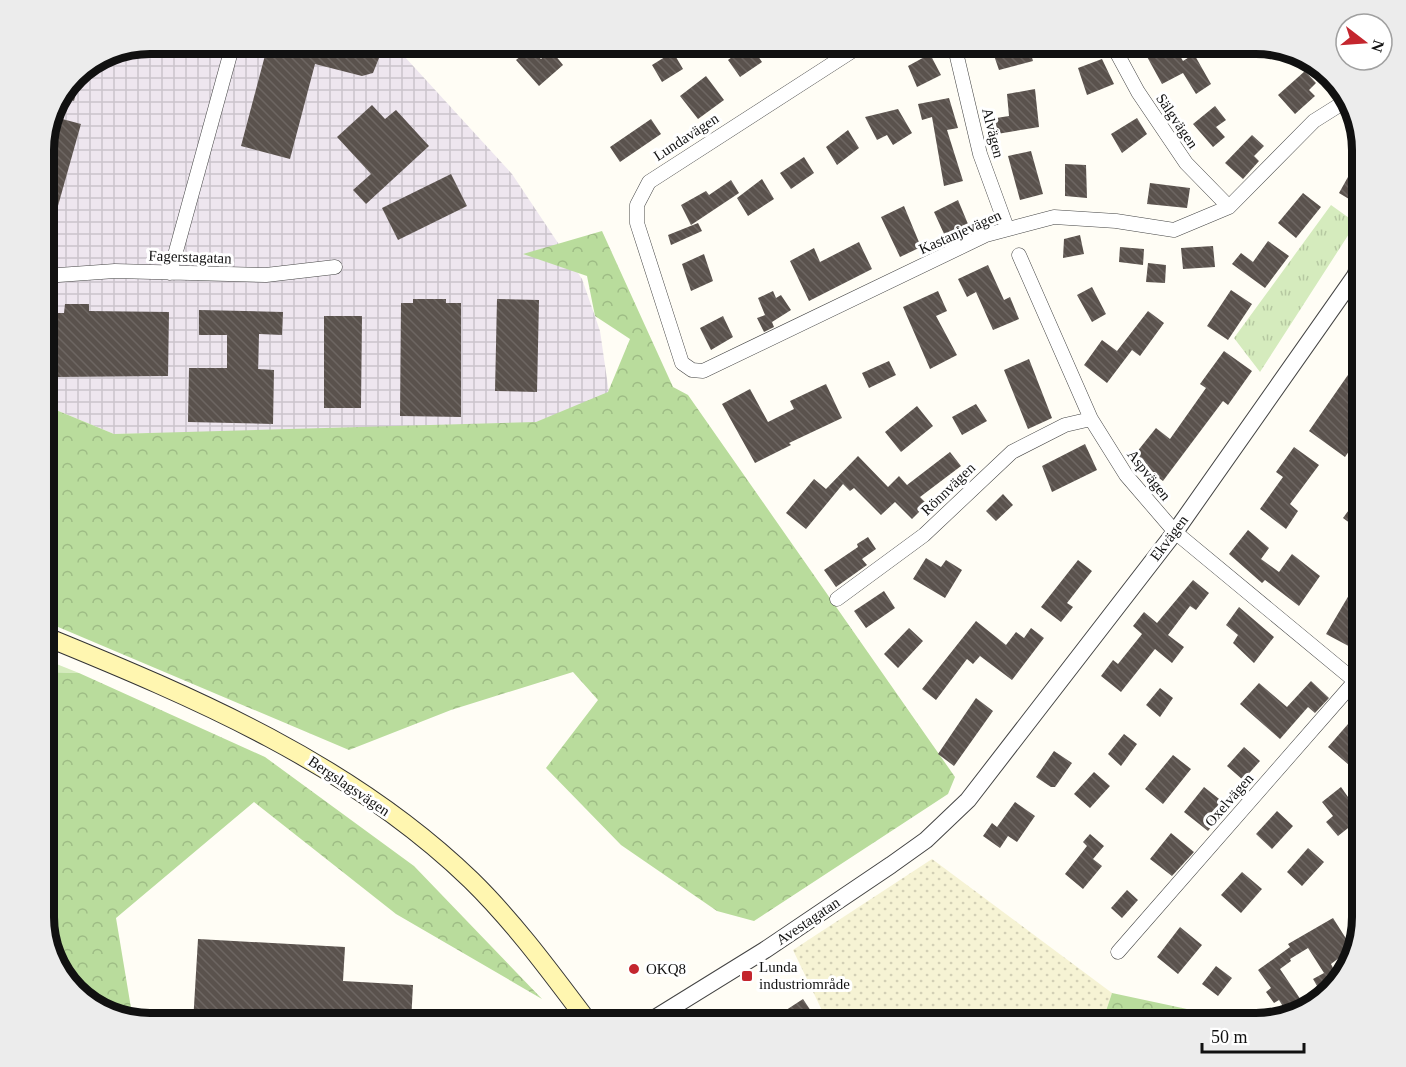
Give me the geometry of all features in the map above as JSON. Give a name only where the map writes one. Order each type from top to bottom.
[{"type":"main road","name":"Bergslagsvägen","points":[[54,640],[164,686],[295,750],[397,818],[471,880],[544,962],[582,1013]]},
{"type":"street","points":[[170,273],[229,54]]},
{"type":"street","name":"Lundavägen","points":[[704,371],[692,370],[682,363],[637,223],[636,205],[649,182],[667,168],[847,54]]},
{"type":"street","name":"Alvägen","points":[[956,54],[980,154],[1007,228]]},
{"type":"street","name":"Sälgvägen","points":[[1117,54],[1138,92],[1186,163],[1229,207]]},
{"type":"street","name":"Kastanjevägen","points":[[704,371],[986,235],[1007,228],[1054,217],[1116,220],[1174,230],[1229,207],[1314,121],[1340,104]]},
{"type":"street","name":"Aspvägen","points":[[1019,255],[1091,419],[1126,475],[1175,532],[1352,670]]},
{"type":"street","name":"Fagerstagatan","points":[[54,275],[115,272],[266,276],[335,267]]},
{"type":"street","name":"Ekvägen","points":[[961,807],[1175,532],[1352,288]]},
{"type":"street","name":"Rönnvägen","points":[[837,599],[924,535],[1012,452],[1065,425],[1091,419]]},
{"type":"street","name":"Oxelvägen","points":[[1118,952],[1352,683]]},
{"type":"street","name":"Avestagatan","points":[[663,1013],[765,950],[891,865],[926,840],[961,807]]},
{"type":"shaded area","points":[[150,54],[402,54],[512,174],[582,279],[600,331],[610,400],[535,428],[114,434],[54,409],[54,144],[61,113],[82,82],[113,61]]},
{"type":"shaded area","points":[[932,859],[1112,993],[1105,1013],[823,1013],[793,950]]},
{"type":"green space","points":[[1331,205],[1352,220],[1352,229],[1260,372],[1234,338]]},
{"type":"green space","points":[[602,231],[673,387],[688,395],[955,777],[948,794],[754,921],[717,911],[621,845],[546,768],[598,700],[573,672],[451,710],[349,750],[54,625],[54,409],[114,434],[536,422],[608,392],[630,339],[595,316],[587,276],[523,254]]},
{"type":"green space","points":[[54,663],[79,673],[54,672]]},
{"type":"green space","points":[[54,672],[79,673],[265,757],[414,866],[542,999],[396,914],[254,802],[116,918],[131,1008],[119,1008],[92,993],[67,965],[57,942],[54,923]]},
{"type":"green space","points":[[1112,993],[1206,1013],[1105,1013]]},
{"type":"building","points":[[265,54],[377,54],[379,58],[373,73],[362,76],[315,64],[290,159],[241,146]]},
{"type":"building","points":[[523,54],[536,54],[541,59],[547,54],[554,54],[563,65],[539,86],[516,60]]},
{"type":"building","points":[[670,54],[674,54],[683,69],[662,82],[652,65]]},
{"type":"building","points":[[736,54],[757,54],[762,62],[740,77],[728,60]]},
{"type":"building","points":[[930,54],[941,75],[917,87],[908,66]]},
{"type":"building","points":[[993,54],[1031,54],[1033,61],[999,70]]},
{"type":"building","points":[[1146,54],[1179,54],[1183,61],[1194,54],[1211,84],[1196,94],[1183,73],[1162,84]]},
{"type":"building","points":[[1102,59],[1114,84],[1087,95],[1078,68]]},
{"type":"building","points":[[1305,71],[1316,83],[1309,90],[1315,96],[1295,114],[1278,95]]},
{"type":"building","points":[[706,76],[724,100],[698,119],[680,96]]},
{"type":"building","points":[[77,88],[74,101],[69,100]]},
{"type":"building","points":[[1035,89],[1039,127],[991,135],[990,119],[1009,116],[1007,94]]},
{"type":"building","points":[[949,98],[958,128],[947,130],[963,181],[944,186],[932,117],[922,120],[918,104]]},
{"type":"building","points":[[372,105],[385,119],[396,110],[429,146],[366,204],[353,190],[371,174],[337,137]]},
{"type":"building","points":[[1215,106],[1226,120],[1216,127],[1225,137],[1213,147],[1193,124]]},
{"type":"building","points":[[898,109],[912,133],[893,145],[887,135],[877,140],[865,117]]},
{"type":"building","points":[[59,118],[81,124],[54,220],[54,144],[57,125]]},
{"type":"building","points":[[1137,118],[1147,134],[1122,153],[1111,134]]},
{"type":"building","points":[[651,119],[661,134],[620,162],[610,147]]},
{"type":"building","points":[[848,130],[859,148],[837,165],[826,147]]},
{"type":"building","points":[[1252,135],[1264,146],[1254,156],[1259,161],[1243,179],[1225,163]]},
{"type":"building","points":[[1031,151],[1043,194],[1020,200],[1008,156]]},
{"type":"building","points":[[804,157],[814,173],[791,189],[780,173]]},
{"type":"building","points":[[1065,164],[1086,165],[1087,198],[1065,196]]},
{"type":"building","points":[[1352,170],[1352,201],[1339,193]]},
{"type":"building","points":[[451,174],[467,206],[398,240],[382,208]]},
{"type":"building","points":[[762,179],[774,199],[748,216],[737,198]]},
{"type":"building","points":[[731,180],[739,193],[691,225],[681,205],[706,191],[709,195]]},
{"type":"building","points":[[1150,183],[1190,188],[1187,208],[1147,204]]},
{"type":"building","points":[[1303,193],[1321,207],[1296,238],[1278,223]]},
{"type":"building","points":[[958,200],[968,224],[945,236],[934,212]]},
{"type":"building","points":[[904,206],[921,247],[900,257],[881,217]]},
{"type":"building","points":[[698,223],[702,231],[671,245],[668,235]]},
{"type":"building","points":[[1080,235],[1084,254],[1063,258],[1064,239]]},
{"type":"building","points":[[1268,241],[1289,256],[1265,288],[1232,264],[1241,253],[1253,262]]},
{"type":"building","points":[[859,242],[872,269],[809,301],[790,261],[814,248],[820,262]]},
{"type":"building","points":[[1213,246],[1215,267],[1183,269],[1181,248]]},
{"type":"building","points":[[1120,247],[1144,249],[1143,265],[1119,262]]},
{"type":"building","points":[[704,254],[713,281],[691,291],[682,264]]},
{"type":"building","points":[[1148,263],[1166,265],[1165,283],[1146,282]]},
{"type":"building","points":[[988,265],[1004,300],[1010,297],[1019,319],[993,330],[976,292],[967,297],[958,279]]},
{"type":"building","points":[[1092,287],[1106,314],[1092,322],[1077,295]]},
{"type":"building","points":[[1231,290],[1252,304],[1228,340],[1207,326]]},
{"type":"building","points":[[773,291],[776,298],[781,295],[791,310],[772,322],[774,327],[764,332],[757,318],[765,315],[758,298]]},
{"type":"building","points":[[938,291],[947,311],[936,316],[957,355],[930,369],[903,307]]},
{"type":"building","points":[[413,299],[446,299],[446,303],[461,303],[461,417],[400,416],[401,303],[413,303]]},
{"type":"building","points":[[497,299],[539,300],[537,392],[495,391]]},
{"type":"building","points":[[65,304],[89,304],[89,311],[169,312],[168,376],[56,377],[54,313],[64,313]]},
{"type":"building","points":[[199,310],[283,312],[282,335],[259,334],[258,369],[274,370],[273,424],[188,422],[189,368],[227,368],[227,335],[199,335]]},
{"type":"building","points":[[1148,311],[1164,323],[1140,356],[1132,350],[1107,383],[1084,365],[1102,340],[1117,351]]},
{"type":"building","points":[[324,316],[362,316],[361,408],[324,408]]},
{"type":"building","points":[[723,316],[733,337],[711,350],[700,328]]},
{"type":"building","points":[[1224,351],[1252,371],[1228,405],[1223,401],[1163,481],[1132,458],[1156,428],[1170,439],[1206,388],[1200,384]]},
{"type":"building","points":[[1029,359],[1052,418],[1028,429],[1004,370]]},
{"type":"building","points":[[889,361],[896,375],[869,388],[862,373]]},
{"type":"building","points":[[1350,372],[1352,374],[1352,447],[1345,457],[1309,431]]},
{"type":"building","points":[[826,384],[842,418],[789,443],[791,445],[755,463],[722,404],[750,389],[768,422],[794,409],[790,401]]},
{"type":"building","points":[[976,404],[987,421],[962,435],[952,417]]},
{"type":"building","points":[[917,406],[933,426],[901,452],[885,432]]},
{"type":"building","points":[[1085,444],[1097,470],[1052,492],[1042,466]]},
{"type":"building","points":[[1294,447],[1319,465],[1290,504],[1298,511],[1286,529],[1260,509],[1283,477],[1276,472]]},
{"type":"building","points":[[950,452],[961,466],[920,497],[927,504],[912,519],[895,502],[881,515],[854,488],[850,491],[843,484],[806,529],[786,513],[814,479],[826,489],[858,456],[888,487],[899,476],[907,485]]},
{"type":"building","points":[[1003,494],[1013,505],[996,521],[986,511]]},
{"type":"building","points":[[1352,506],[1352,525],[1343,518]]},
{"type":"building","points":[[1248,530],[1269,548],[1261,559],[1279,572],[1292,554],[1320,576],[1299,606],[1265,580],[1262,583],[1229,554]]},
{"type":"building","points":[[868,537],[876,549],[862,559],[867,565],[836,587],[824,570],[858,547],[857,544]]},
{"type":"building","points":[[926,558],[941,567],[946,560],[962,570],[945,598],[913,579]]},
{"type":"building","points":[[1078,560],[1092,571],[1067,603],[1073,607],[1061,622],[1041,607]]},
{"type":"building","points":[[1193,580],[1209,593],[1196,610],[1190,606],[1168,635],[1184,647],[1172,663],[1155,649],[1121,692],[1101,676],[1113,660],[1118,664],[1142,634],[1133,626],[1144,612],[1157,623]]},
{"type":"building","points":[[1352,590],[1352,648],[1326,634]]},
{"type":"building","points":[[884,591],[895,608],[866,628],[854,611]]},
{"type":"building","points":[[1239,607],[1274,637],[1254,663],[1233,643],[1238,635],[1226,625]]},
{"type":"building","points":[[976,621],[1006,645],[1016,632],[1024,638],[1031,628],[1044,638],[1012,680],[980,656],[973,664],[967,659],[936,700],[922,689]]},
{"type":"building","points":[[909,628],[923,641],[898,668],[884,654]]},
{"type":"building","points":[[1311,681],[1329,698],[1315,713],[1308,707],[1280,739],[1240,704],[1259,683],[1287,707]]},
{"type":"building","points":[[1160,688],[1173,698],[1160,717],[1146,705]]},
{"type":"building","points":[[976,698],[993,711],[954,766],[938,754]]},
{"type":"building","points":[[1352,719],[1352,761],[1349,765],[1328,747]]},
{"type":"building","points":[[1124,734],[1137,744],[1121,766],[1108,754]]},
{"type":"building","points":[[1244,747],[1260,761],[1243,780],[1227,766]]},
{"type":"building","points":[[1054,751],[1072,763],[1055,787],[1051,787],[1036,777]]},
{"type":"building","points":[[1173,755],[1191,769],[1163,804],[1145,789]]},
{"type":"building","points":[[1094,772],[1110,786],[1090,808],[1074,794]]},
{"type":"building","points":[[1204,787],[1228,806],[1208,831],[1184,812]]},
{"type":"building","points":[[1341,787],[1352,803],[1352,825],[1338,836],[1326,822],[1333,816],[1322,802]]},
{"type":"building","points":[[1015,802],[1035,816],[1017,842],[1008,836],[1000,848],[983,836],[992,823],[997,827]]},
{"type":"building","points":[[1277,811],[1293,826],[1272,849],[1256,834]]},
{"type":"building","points":[[1171,833],[1194,852],[1172,876],[1150,859]]},
{"type":"building","points":[[1090,834],[1104,846],[1093,859],[1102,866],[1083,889],[1065,874],[1087,846],[1083,842]]},
{"type":"building","points":[[1308,848],[1324,862],[1302,886],[1287,872]]},
{"type":"building","points":[[1242,872],[1262,889],[1241,913],[1221,895]]},
{"type":"building","points":[[1127,890],[1138,900],[1122,918],[1111,908]]},
{"type":"building","points":[[1333,918],[1348,942],[1345,954],[1331,964],[1335,971],[1319,989],[1313,979],[1324,973],[1308,948],[1290,959],[1291,961],[1280,969],[1302,1001],[1284,1009],[1279,1000],[1274,1003],[1266,992],[1271,988],[1258,970],[1290,947],[1288,944]]},
{"type":"building","points":[[1180,927],[1202,945],[1178,974],[1157,957]]},
{"type":"building","points":[[198,939],[345,947],[343,981],[413,985],[412,1013],[194,1013]]},
{"type":"building","points":[[1216,966],[1232,978],[1218,996],[1202,984]]},
{"type":"building","points":[[803,999],[812,1013],[782,1013]]},
{"type":"place","name":"OKQ8","points":[[634,969]]},
{"type":"place","name":"Lunda industriområde","points":[[747,976]]}]
